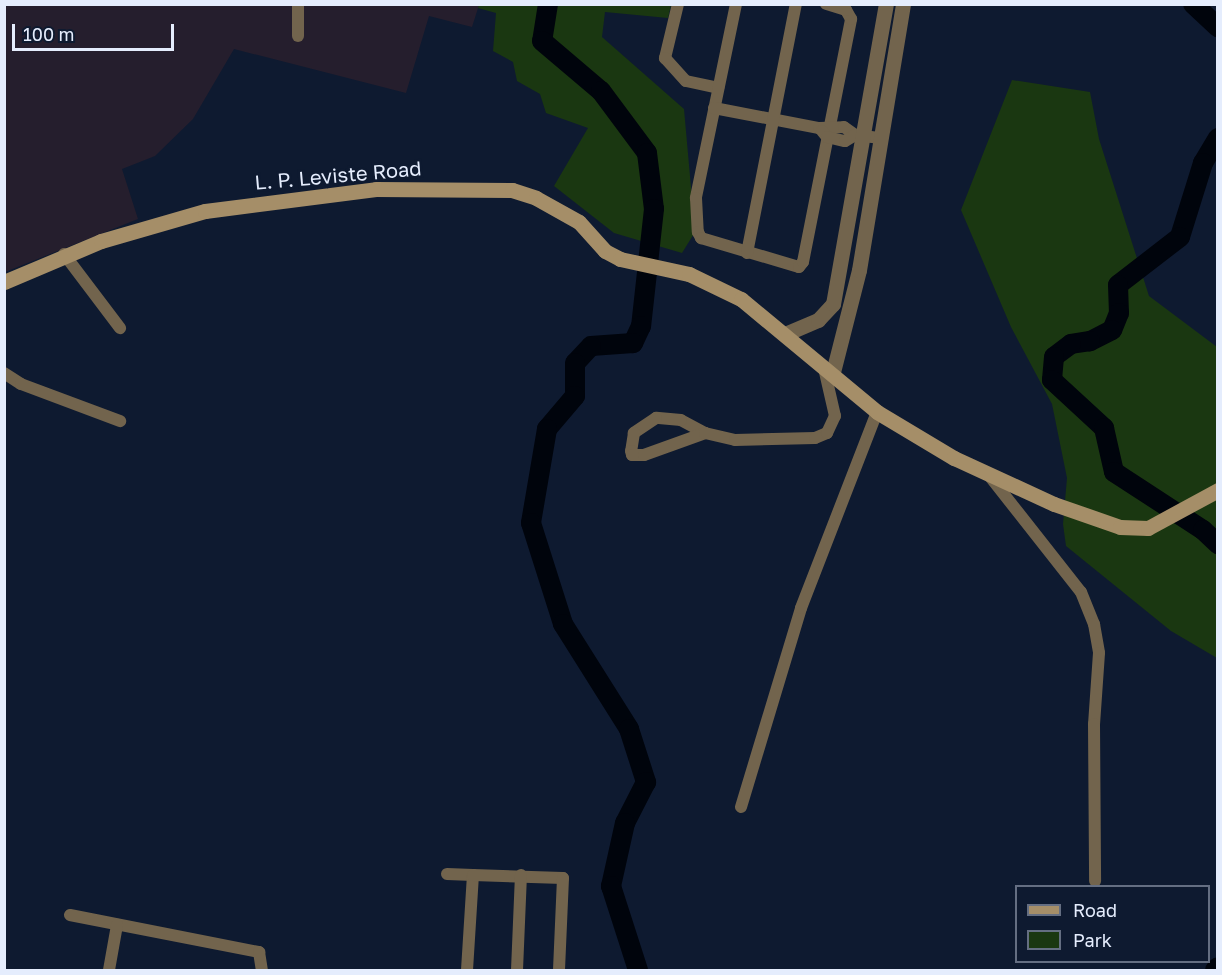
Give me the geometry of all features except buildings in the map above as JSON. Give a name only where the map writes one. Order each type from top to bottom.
[{"type":"main road","name":"L. P. Leviste Road","points":[[4,282],[64,254],[205,211],[238,205],[376,189],[492,188],[512,190],[551,206],[579,222],[605,251],[620,259],[665,266],[732,294],[877,412],[988,474],[1120,527],[1156,527],[1189,504],[1218,490]]},
{"type":"street","points":[[298,4],[298,36]]},
{"type":"street","points":[[678,4],[665,58],[686,81],[718,88]]},
{"type":"street","points":[[735,4],[696,198],[696,223],[702,238],[796,266],[802,264],[825,130],[851,19],[849,12],[826,4]]},
{"type":"street","points":[[747,252],[796,4]]},
{"type":"street","points":[[784,334],[818,320],[833,304],[858,135],[886,4]]},
{"type":"street","points":[[705,433],[644,455],[632,455],[634,433],[656,418],[681,420],[705,433],[735,440],[815,438],[827,434],[835,416],[828,372],[850,310],[903,4]]},
{"type":"street","points":[[714,108],[825,130],[844,127],[858,135],[880,138]]},
{"type":"street","points":[[64,254],[120,328]]},
{"type":"street","points":[[833,304],[850,310]]},
{"type":"street","points":[[4,373],[21,384],[120,421]]},
{"type":"street","points":[[741,807],[801,608],[877,412]]},
{"type":"street","points":[[988,474],[1081,592],[1094,624],[1099,652],[1094,748],[1095,882]]},
{"type":"street","points":[[447,874],[559,876],[564,881],[559,970]]},
{"type":"street","points":[[467,970],[473,874]]},
{"type":"street","points":[[517,970],[521,875]]},
{"type":"street","points":[[70,915],[259,952],[262,970]]},
{"type":"street","points":[[109,970],[117,924]]},
{"type":"shaded area","points":[[5,5],[479,5],[472,27],[429,16],[406,93],[234,49],[193,119],[155,156],[122,169],[138,219],[5,272]]},
{"type":"green space","points":[[479,4],[671,5],[668,18],[605,12],[602,37],[684,109],[695,232],[682,253],[614,233],[554,186],[588,128],[546,113],[540,94],[517,81],[513,62],[493,51],[496,13],[478,8]]},
{"type":"green space","points":[[1012,80],[1090,92],[1099,139],[1149,296],[1217,347],[1217,658],[1171,631],[1066,546],[1063,524],[1067,478],[1052,404],[1011,327],[961,210]]},
{"type":"waterway","points":[[548,4],[542,41],[601,91],[647,153],[654,209],[641,326],[633,343],[591,346],[575,363],[575,396],[547,429],[531,523],[563,624],[629,729],[646,782],[625,823],[611,886],[638,970]]},
{"type":"waterway","points":[[1193,4],[1218,27]]},
{"type":"waterway","points":[[1218,138],[1203,163],[1180,237],[1118,285],[1119,313],[1112,330],[1090,341],[1071,344],[1054,357],[1052,380],[1104,428],[1114,472],[1203,530],[1218,544]]},
{"type":"waterway","points":[[1215,970],[1218,967]]}]
